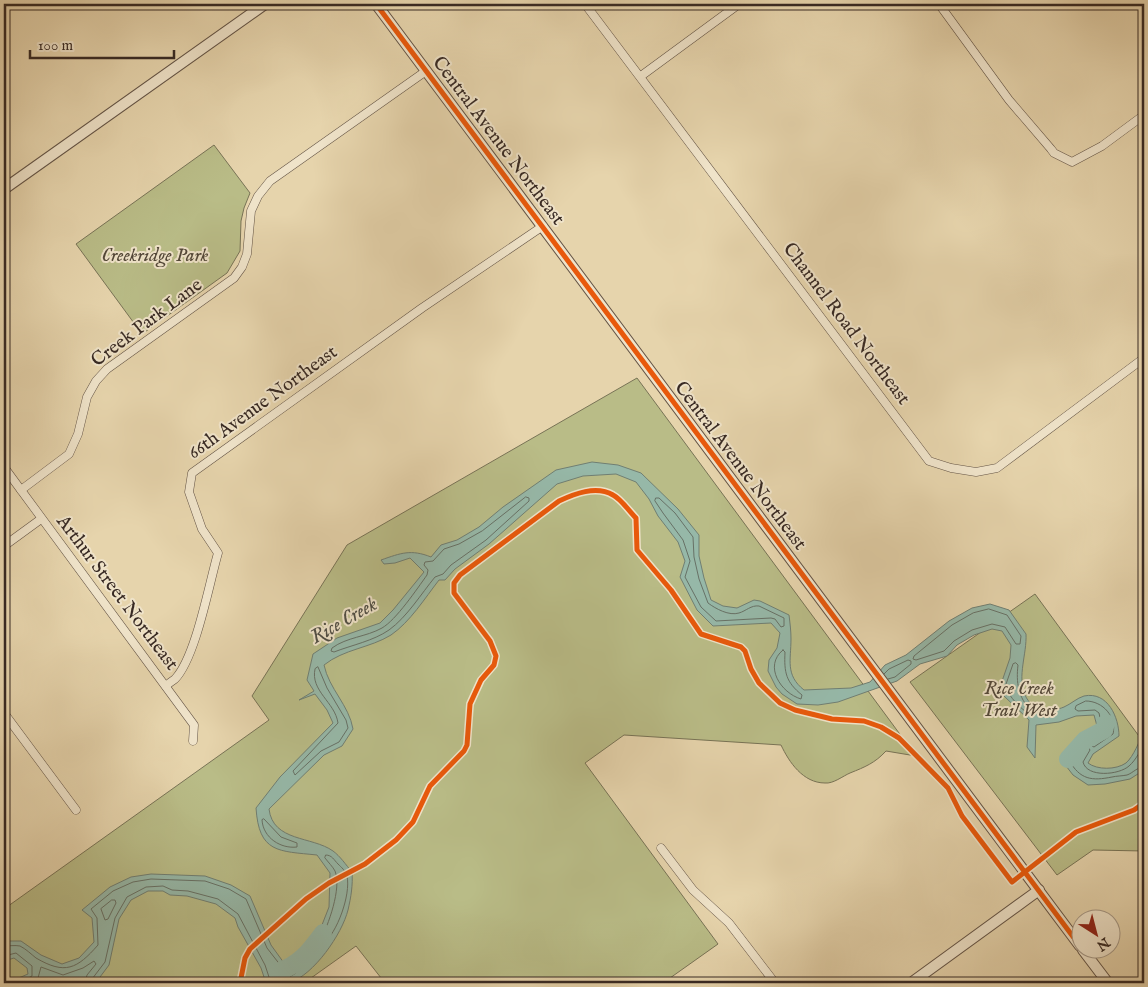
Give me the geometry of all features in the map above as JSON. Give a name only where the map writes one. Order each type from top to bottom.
[{"type":"street","points":[[4,189],[265,4]]},
{"type":"street","name":"Central Avenue Northeast","points":[[376,4],[1070,932]]},
{"type":"street","name":"Channel Road Northeast","points":[[585,4],[929,461],[951,468],[976,472],[997,468],[1144,358]]},
{"type":"street","points":[[641,76],[739,4]]},
{"type":"street","points":[[939,4],[1009,100],[1054,153],[1072,162],[1102,146],[1144,115]]},
{"type":"street","name":"Creek Park Lane","points":[[21,490],[69,454],[78,434],[87,397],[96,381],[107,369],[234,278],[247,254],[251,211],[258,196],[270,181],[426,71]]},
{"type":"street","name":"66th Avenue Northeast","points":[[166,686],[175,679],[189,655],[218,553],[202,530],[189,492],[192,473],[422,308],[542,226]]},
{"type":"street","name":"Arthur Street Northeast","points":[[4,467],[194,726],[193,741]]},
{"type":"street","points":[[4,546],[41,519]]},
{"type":"street","points":[[4,713],[76,810]]},
{"type":"street","points":[[661,848],[693,890],[729,923],[774,983]]},
{"type":"street","points":[[910,983],[1039,890]]},
{"type":"street","points":[[1091,960],[1108,983]]},
{"type":"green space","name":"Creekridge Park","points":[[214,145],[250,193],[241,221],[240,251],[227,273],[142,334],[76,244]]},
{"type":"green space","points":[[637,378],[916,756],[886,751],[870,764],[835,781],[825,783],[810,779],[798,770],[788,758],[781,745],[624,735],[585,763],[718,944],[663,983],[385,983],[356,946],[304,983],[4,983],[4,909],[269,720],[252,696],[347,545]]},
{"type":"green space","name":"Rice Creek Trail West","points":[[1035,594],[1144,743],[1144,851],[1093,850],[1057,875],[910,682]]},
{"type":"water","name":"Rice Creek","points":[[592,462],[618,465],[641,473],[678,509],[699,535],[699,556],[711,600],[723,606],[737,608],[754,600],[760,601],[789,615],[791,633],[790,667],[794,679],[804,690],[851,688],[870,682],[885,665],[906,655],[949,621],[972,608],[990,604],[1009,610],[1026,634],[1022,680],[1028,700],[1042,709],[1053,710],[1064,707],[1084,696],[1100,698],[1106,702],[1114,714],[1119,736],[1093,754],[1088,763],[1096,767],[1112,768],[1126,763],[1144,732],[1144,770],[1130,779],[1105,784],[1088,785],[1073,775],[1063,762],[1065,755],[1070,748],[1090,738],[1097,726],[1094,715],[1076,716],[1059,722],[1036,725],[1035,758],[1027,747],[1029,720],[1004,696],[1000,687],[1010,658],[1011,645],[1002,631],[992,629],[974,635],[957,645],[947,656],[920,664],[897,681],[838,702],[818,705],[797,704],[782,694],[768,671],[769,660],[777,648],[780,633],[771,623],[713,626],[697,610],[680,577],[685,561],[678,542],[636,482],[616,474],[583,476],[557,484],[489,544],[455,569],[445,580],[439,580],[411,617],[398,630],[374,643],[340,655],[324,665],[330,682],[351,720],[353,729],[342,746],[324,755],[269,809],[272,820],[285,833],[324,846],[333,851],[352,872],[351,896],[345,920],[326,952],[308,972],[289,983],[266,983],[261,968],[235,918],[216,904],[187,896],[170,895],[163,891],[148,891],[131,900],[119,919],[109,965],[97,981],[93,983],[7,983],[28,974],[27,968],[14,958],[4,961],[4,941],[21,941],[41,955],[62,964],[79,958],[94,942],[92,918],[82,910],[110,887],[131,877],[151,874],[205,876],[231,885],[250,896],[271,945],[284,963],[296,964],[309,951],[329,907],[330,873],[317,855],[281,850],[266,842],[261,834],[256,808],[280,777],[333,723],[327,710],[315,694],[299,700],[314,691],[307,680],[313,654],[337,638],[380,623],[424,572],[410,558],[384,564],[381,560],[406,553],[418,553],[431,557],[441,545],[457,540],[479,527],[503,507],[556,470]]},
{"type":"waterway","name":"Rice Creek","points":[[1068,759],[1085,740],[1104,730],[1106,723]]},
{"type":"waterway","name":"Rice Creek","points":[[278,972],[304,957],[323,933]]},
{"type":"cycle path","points":[[376,4],[1070,933]]},
{"type":"cycle path","points":[[240,983],[245,958],[250,949],[306,899],[329,883],[365,864],[396,840],[413,822],[430,786],[464,751],[467,745],[470,704],[481,680],[494,665],[496,656],[490,641],[454,593],[454,583],[460,575],[559,501],[585,492],[606,492],[622,502],[636,518],[637,550],[671,590],[701,634],[741,647],[745,651],[751,669],[759,683],[780,703],[795,710],[832,719],[864,721],[881,727],[899,738],[948,788],[962,816],[1012,882],[1076,832],[1134,810],[1144,803]]}]
